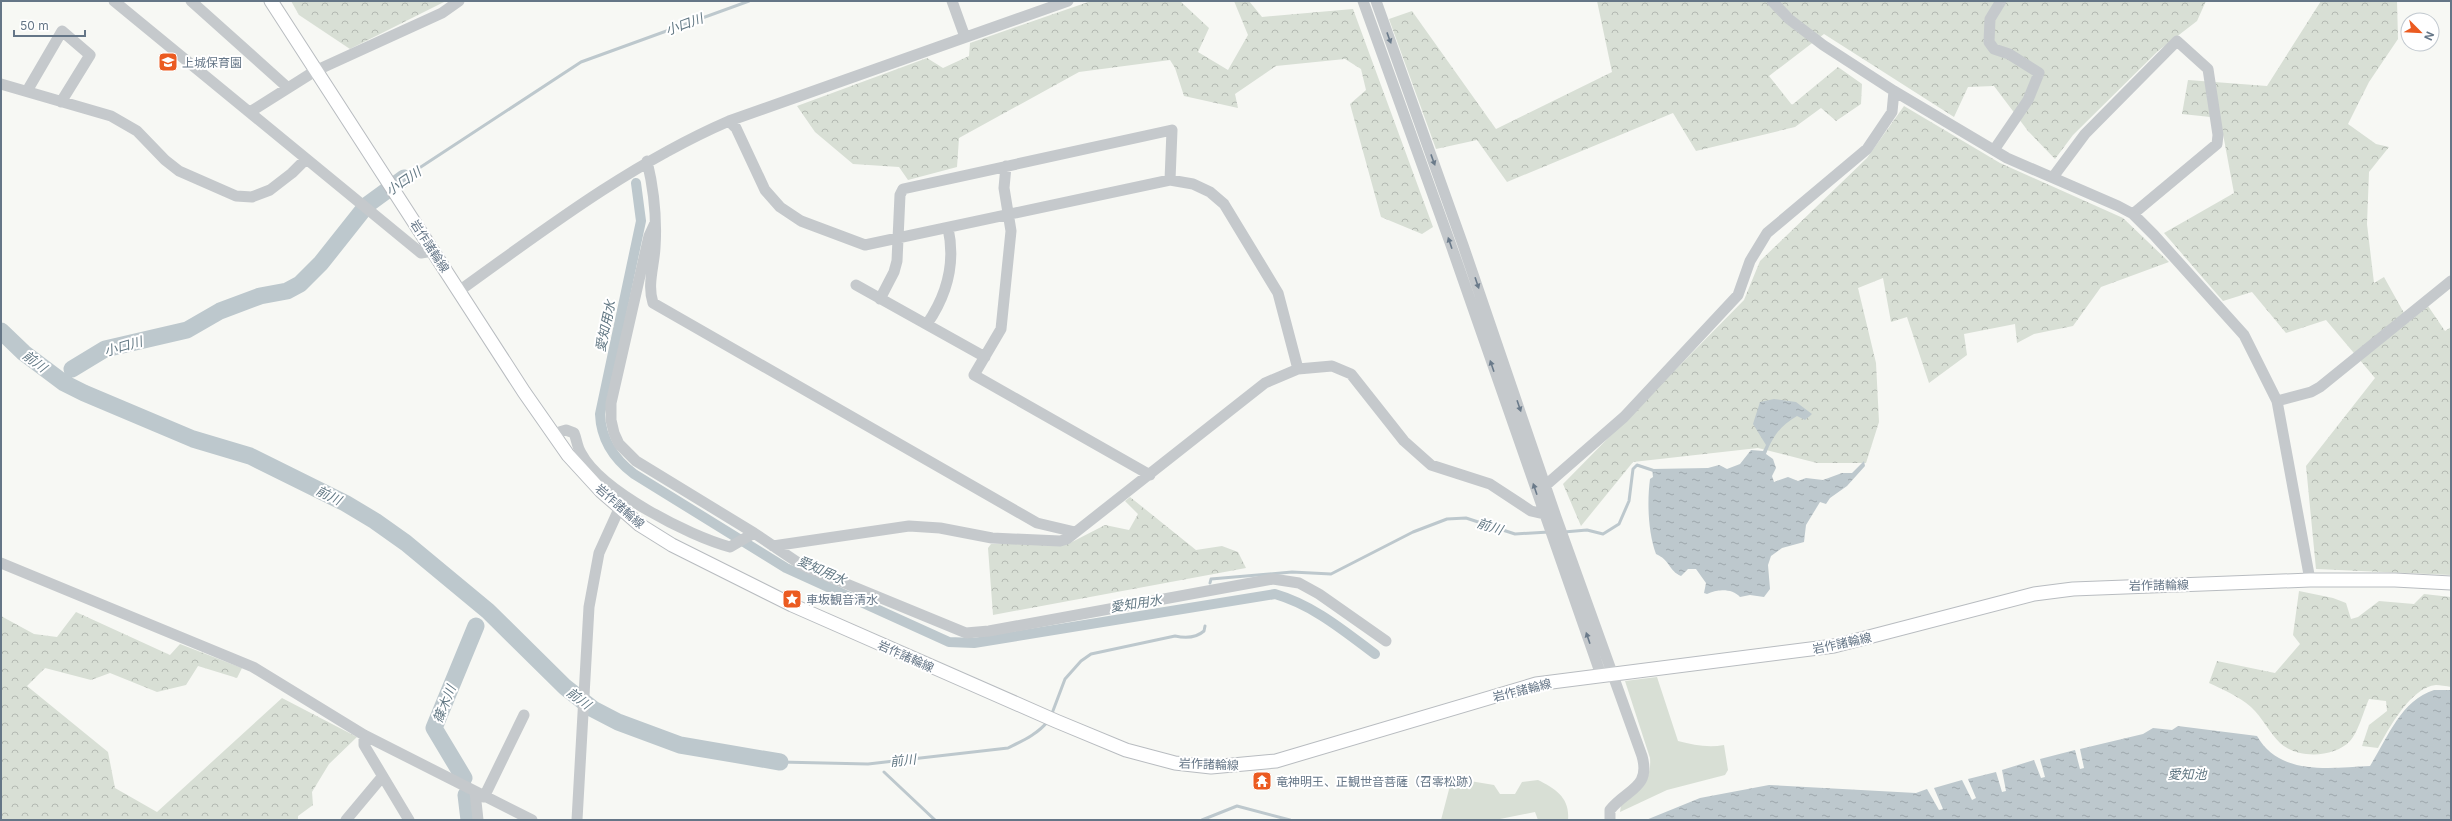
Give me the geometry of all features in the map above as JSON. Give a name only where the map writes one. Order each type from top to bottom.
[{"type":"main road","name":"岩作諸輪線","points":[[271,1],[315,71],[553,434],[568,455],[619,509],[640,525],[672,545],[792,605],[1044,716],[1126,750],[1159,760],[1211,767],[1255,764],[1306,754],[1536,684],[1834,646],[2034,594],[2073,589],[2310,580],[2395,580],[2451,583]]},
{"type":"street","points":[[114,1],[421,253],[433,251]]},
{"type":"street","points":[[191,1],[287,87]]},
{"type":"street","points":[[250,112],[287,87],[315,71],[442,13],[459,1]]},
{"type":"street","points":[[952,1],[965,36]]},
{"type":"street","points":[[459,291],[647,161],[689,138],[729,121],[965,36],[1068,1]]},
{"type":"street","points":[[1363,1],[1450,240],[1544,514],[1606,674],[1642,756],[1645,769],[1639,785],[1610,810],[1610,820]]},
{"type":"street","points":[[1376,1],[1464,244],[1546,485],[1606,674]]},
{"type":"street","points":[[1772,1],[1789,19],[1823,45],[1894,91],[2007,158],[2133,214],[2154,235],[2244,336],[2277,401],[2310,580]]},
{"type":"street","points":[[1994,150],[2028,100],[2039,73],[2009,54],[1994,49],[1989,42],[1990,19],[2001,1]]},
{"type":"street","points":[[27,90],[62,31],[90,55],[61,102]]},
{"type":"street","points":[[2053,178],[2085,134],[2177,42],[2208,69],[2218,135],[2217,144],[2133,214]]},
{"type":"street","points":[[1,84],[27,90],[61,102],[111,116],[137,130],[165,160],[179,171],[236,196],[252,198],[270,190],[292,173],[306,159]]},
{"type":"street","points":[[1546,485],[1624,416],[1738,294],[1750,261],[1767,233],[1867,149],[1892,112],[1894,91]]},
{"type":"street","points":[[729,121],[736,128],[765,190],[790,215],[865,245],[896,240],[1008,213],[1170,180],[1193,184],[1210,192],[1224,204],[1278,293],[1298,369]]},
{"type":"street","points":[[880,298],[894,272],[897,261],[896,240],[900,195],[903,189],[1172,130],[1170,180]]},
{"type":"street","points":[[647,161],[654,191],[655,247],[650,293],[653,303],[1037,523],[1075,532]]},
{"type":"street","points":[[1006,166],[1004,188],[1011,231],[1001,329],[974,375],[1150,475]]},
{"type":"street","points":[[655,223],[649,236],[611,403],[611,420],[614,433],[619,444],[636,461],[754,533],[803,566],[966,633],[989,631],[1273,578],[1299,583],[1319,594],[1386,641]]},
{"type":"street","points":[[927,324],[936,310],[950,277],[952,261],[948,228]]},
{"type":"street","points":[[2277,401],[2311,392],[2320,387],[2451,280]]},
{"type":"street","points":[[856,285],[985,357]]},
{"type":"street","points":[[773,546],[909,526],[940,528],[992,538],[1060,541],[1075,532],[1150,475],[1265,383],[1298,369],[1332,366],[1351,374],[1420,457],[1444,471],[1490,484],[1532,512],[1544,514]]},
{"type":"street","points":[[553,434],[566,430],[574,433],[580,453],[608,483],[629,499],[684,531],[730,547],[754,533]]},
{"type":"street","points":[[577,820],[580,796],[582,700],[585,683],[589,607],[594,574],[604,540],[619,509]]},
{"type":"street","points":[[1,563],[253,667],[364,735],[532,820]]},
{"type":"street","points":[[478,820],[480,794],[524,715]]},
{"type":"street","points":[[364,735],[364,745],[408,820]]},
{"type":"street","points":[[346,820],[382,777]]},
{"type":"green space","points":[[291,1],[446,1],[350,49],[299,15]]},
{"type":"green space","points":[[1091,1],[1180,1],[1209,28],[1198,52],[1228,70],[1248,35],[1234,1],[1249,1],[1262,17],[1353,9],[1433,227],[1422,234],[1381,217],[1350,104],[1366,90],[1361,69],[1345,59],[1276,66],[1235,94],[1238,108],[1184,96],[1175,68],[1170,60],[1079,72],[959,138],[957,167],[908,180],[899,167],[853,164],[815,132],[797,106],[927,58],[943,68],[969,56],[970,43]]},
{"type":"green space","points":[[1597,1],[2206,1],[2197,21],[2158,51],[2073,135],[2055,159],[2028,131],[1994,86],[1968,87],[1954,117],[1824,34],[1769,76],[1792,105],[1838,67],[1862,84],[1861,104],[1836,121],[1821,108],[1795,127],[1696,151],[1673,113],[1507,182],[1477,140],[1436,149],[1389,19],[1412,11],[1496,129],[1612,72]]},
{"type":"green space","points":[[2321,1],[2397,1],[2398,39],[2369,82],[2348,124],[2376,144],[2389,147],[2369,172],[2367,224],[2374,283],[2384,277],[2409,322],[2428,306],[2445,331],[2451,327],[2451,575],[2316,569],[2306,466],[2375,378],[2326,320],[2286,333],[2252,292],[2223,301],[2164,233],[2234,193],[2220,118],[2182,114],[2188,80],[2267,86]]},
{"type":"green space","points":[[1904,106],[2000,163],[2123,218],[2169,262],[2101,287],[2073,326],[2034,334],[2017,343],[2015,324],[1964,334],[1967,355],[1929,383],[1907,317],[1891,322],[1883,278],[1858,288],[1876,363],[1879,422],[1866,463],[1817,463],[1758,448],[1633,462],[1581,526],[1563,484],[1744,300],[1760,261],[1867,158]]},
{"type":"green space","points":[[1130,497],[1196,550],[1222,546],[1238,552],[1246,568],[993,615],[988,548],[991,544],[1068,544],[1105,525],[1129,530],[1138,514],[1125,501]]},
{"type":"green space","points":[[2299,591],[2333,598],[2346,603],[2351,619],[2358,617],[2379,601],[2414,604],[2424,594],[2451,597],[2451,687],[2436,685],[2427,687],[2418,693],[2402,710],[2378,748],[2362,746],[2369,725],[2387,711],[2386,701],[2369,699],[2356,733],[2343,747],[2335,751],[2315,754],[2305,754],[2287,748],[2276,739],[2259,715],[2251,707],[2236,696],[2209,683],[2217,661],[2275,673],[2300,644],[2293,635]]},
{"type":"green space","points":[[76,612],[170,655],[180,644],[242,668],[237,678],[198,666],[186,685],[157,692],[110,673],[91,680],[45,668],[27,686],[108,752],[115,788],[157,812],[282,698],[357,737],[329,764],[312,792],[313,805],[298,816],[298,820],[1,820],[1,616],[34,634],[57,637]]},
{"type":"green space","points":[[1657,677],[1678,741],[1701,746],[1724,745],[1728,770],[1725,775],[1667,790],[1620,812],[1621,805],[1643,785],[1649,773],[1650,766],[1650,758],[1625,681]]},
{"type":"green space","points":[[1452,778],[1494,785],[1500,794],[1515,794],[1522,782],[1538,780],[1551,787],[1564,800],[1567,806],[1568,820],[1538,820],[1535,812],[1495,820],[1441,820]]},
{"type":"water","points":[[1774,399],[1796,402],[1812,414],[1805,420],[1797,416],[1791,420],[1778,432],[1771,442],[1766,454],[1773,459],[1776,468],[1772,476],[1774,482],[1788,477],[1798,481],[1806,478],[1823,480],[1842,473],[1852,473],[1864,461],[1865,466],[1847,486],[1830,498],[1826,504],[1820,502],[1806,525],[1804,542],[1782,548],[1771,556],[1768,565],[1770,589],[1764,597],[1750,595],[1740,597],[1733,592],[1724,590],[1707,594],[1704,593],[1706,583],[1696,569],[1688,569],[1681,576],[1674,571],[1661,556],[1656,554],[1651,536],[1648,507],[1650,479],[1653,477],[1652,469],[1708,468],[1719,465],[1727,469],[1740,464],[1751,450],[1763,451],[1766,445],[1753,424],[1760,402]]},
{"type":"water","name":"愛知池","points":[[2434,690],[2451,690],[2451,820],[1646,820],[1700,798],[1769,785],[1916,793],[1927,789],[1939,810],[1943,809],[1934,788],[1962,780],[1972,800],[1976,798],[1968,779],[1996,772],[2002,792],[2006,791],[2002,770],[2034,760],[2041,778],[2045,777],[2040,759],[2075,750],[2080,769],[2084,768],[2080,749],[2143,734],[2153,728],[2172,730],[2178,726],[2257,736],[2267,749],[2279,758],[2292,764],[2322,768],[2370,766],[2404,711],[2412,702],[2422,695]]},
{"type":"waterway","name":"小口川","points":[[404,178],[581,62],[749,1]]},
{"type":"waterway","name":"小口川","points":[[72,369],[105,349],[187,330],[220,311],[260,296],[287,291],[300,284],[321,263],[367,205],[404,178]]},
{"type":"waterway","name":"愛知用水","points":[[636,183],[641,221],[600,414],[603,432],[610,448],[620,462],[634,474],[786,568],[949,642],[974,643],[1275,594],[1315,611],[1375,654]]},
{"type":"waterway","name":"前川","points":[[1,331],[24,353],[64,383],[84,393],[193,439],[250,456],[345,503],[375,521],[406,543],[488,611],[565,687],[593,709],[618,722],[680,745],[780,762]]},
{"type":"waterway","name":"前川","points":[[1564,532],[1587,530],[1603,534],[1619,524],[1629,501],[1633,469],[1637,465],[1655,471]]},
{"type":"waterway","name":"前川","points":[[1210,583],[1211,579],[1292,572],[1331,574],[1413,532],[1447,519],[1466,518],[1515,534],[1549,532]]},
{"type":"waterway","name":"篠木川","points":[[464,778],[434,728],[476,626]]},
{"type":"waterway","name":"前川","points":[[1051,716],[1065,679],[1081,661],[1091,654],[1175,636],[1194,636],[1204,631],[1205,626]]},
{"type":"waterway","name":"前川","points":[[780,762],[868,764],[1008,748],[1035,733],[1048,721]]},
{"type":"waterway","points":[[884,772],[935,820]]},
{"type":"waterway","name":"篠木川","points":[[466,795],[469,820]]},
{"type":"waterway","points":[[1202,820],[1237,806],[1290,820]]},
{"type":"place","name":"上城保育園","points":[[168,62]]},
{"type":"place","name":"車坂観音清水","points":[[792,599]]},
{"type":"place","name":"竜神明王、正観世音菩薩（召零松跡）","points":[[1262,781]]}]
